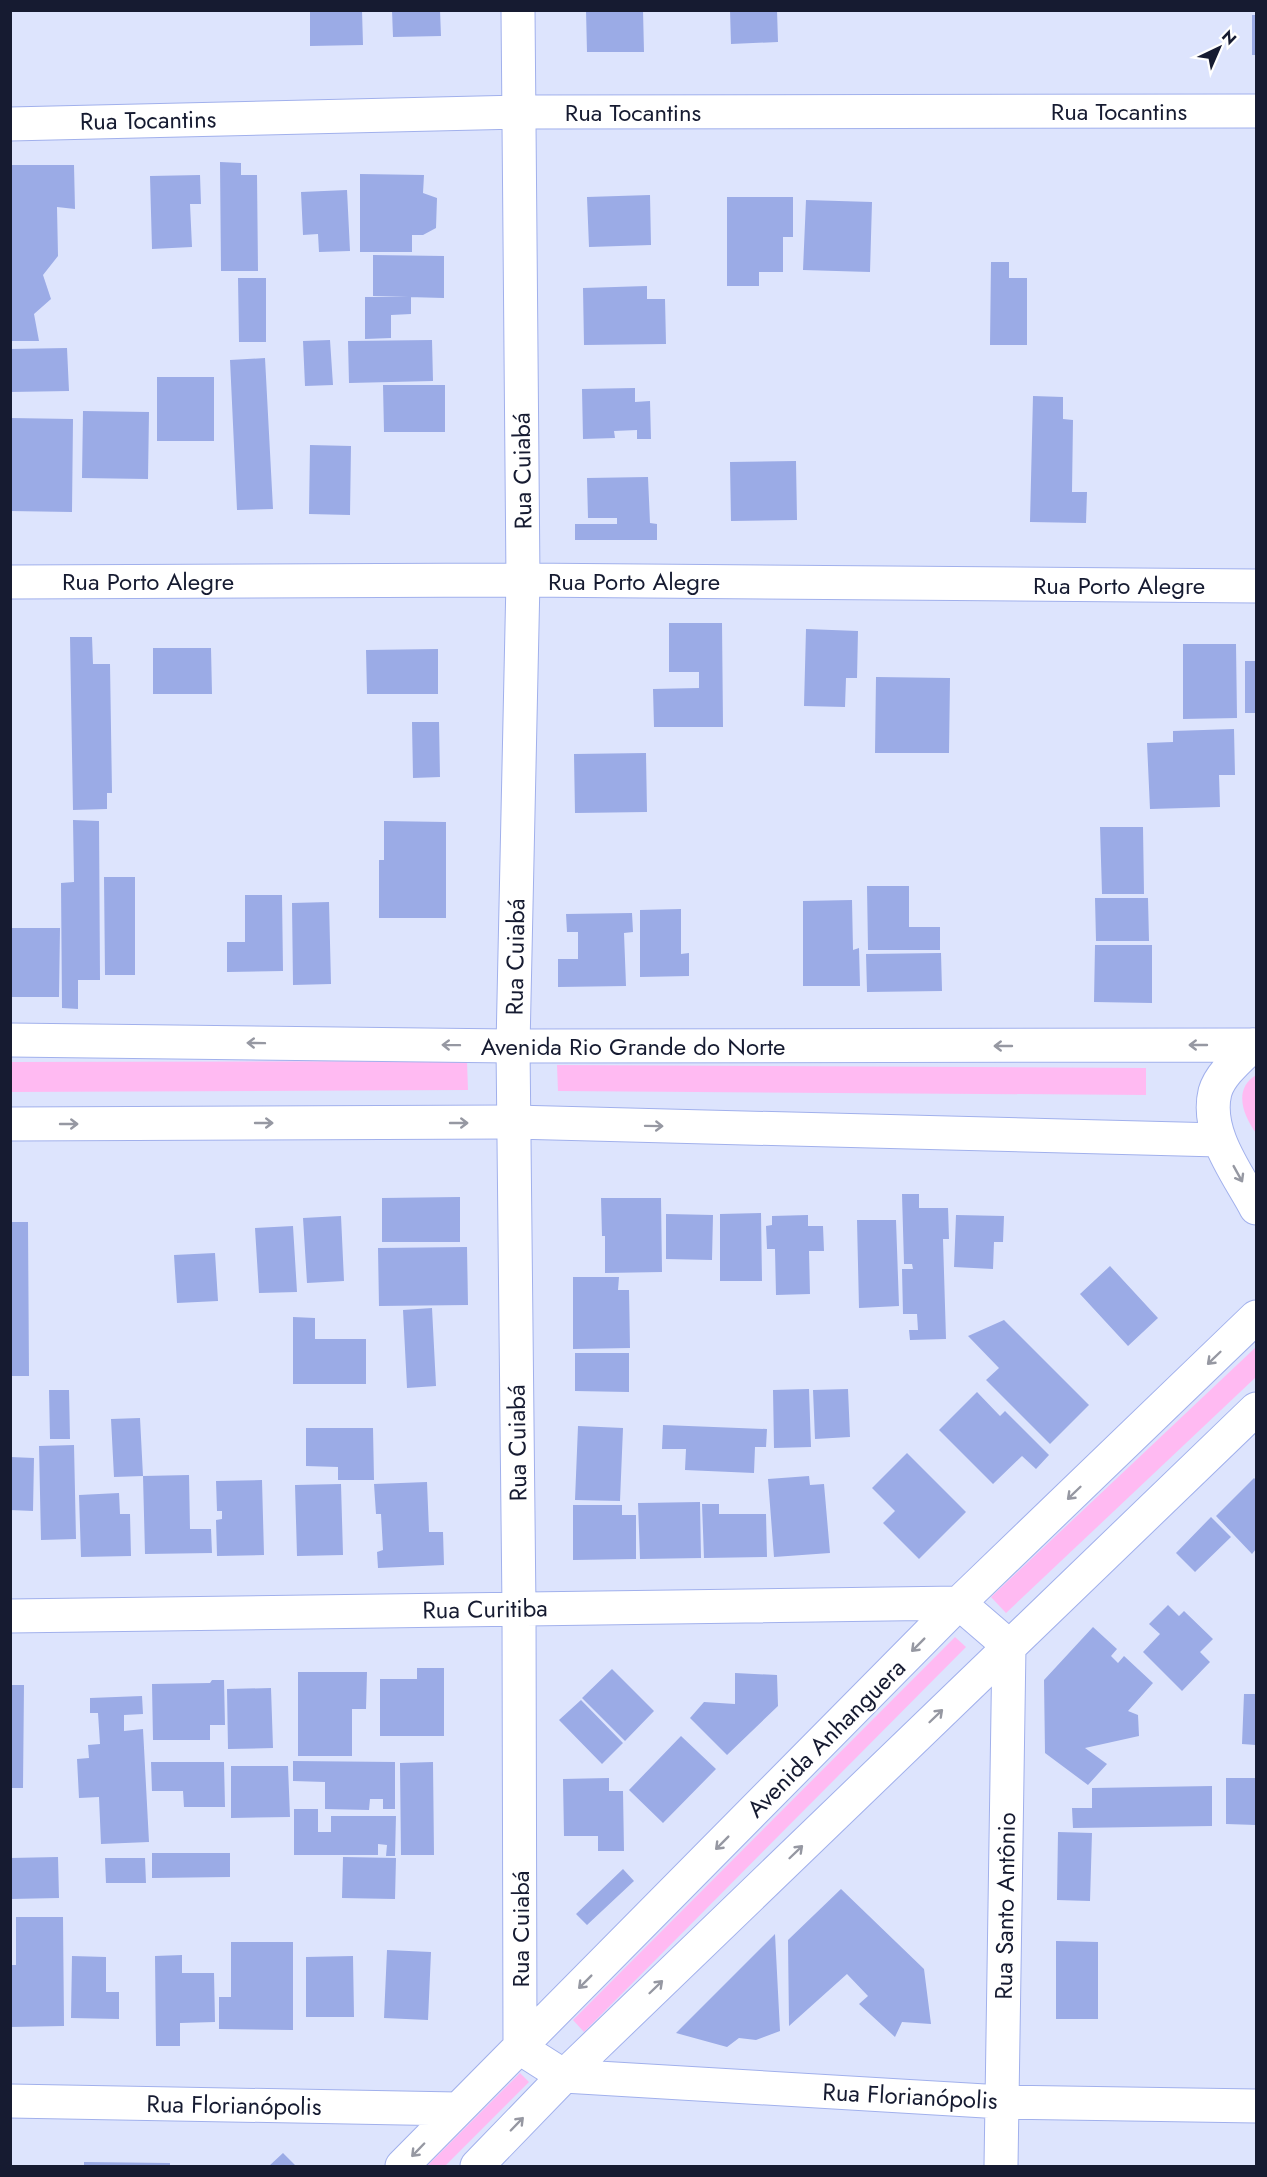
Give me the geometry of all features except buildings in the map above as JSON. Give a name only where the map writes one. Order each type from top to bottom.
[{"type":"street","name":"Rua Cuiabá","points":[[518,10],[523,580],[513,1046],[519,1609],[520,2048]]},
{"type":"street","name":"Rua Tocantins","points":[[10,124],[518,112],[1257,111]]},
{"type":"street","name":"Rua Porto Alegre","points":[[10,582],[523,580],[1257,586]]},
{"type":"street","name":"Avenida Rio Grande do Norte","points":[[10,1040],[513,1046],[1255,1045]]},
{"type":"street","points":[[1255,1045],[1228,1070],[1216,1091],[1214,1109],[1218,1140],[1257,1208]]},
{"type":"street","points":[[10,1125],[514,1122],[1218,1140]]},
{"type":"street","name":"Avenida Anhanguera","points":[[402,2166],[959,1603],[1257,1317]]},
{"type":"street","points":[[477,2166],[564,2076],[1257,1409]]},
{"type":"street","points":[[959,1603],[1009,1646]]},
{"type":"street","name":"Rua Curitiba","points":[[10,1616],[959,1603]]},
{"type":"street","name":"Rua Santo Antônio","points":[[1001,2166],[1009,1646]]},
{"type":"street","points":[[520,2048],[564,2076]]},
{"type":"street","name":"Rua Florianópolis","points":[[564,2076],[1002,2102],[1257,2106]]},
{"type":"street","name":"Rua Florianópolis","points":[[10,2101],[457,2109]]},
{"type":"shaded area","points":[[467,1061],[468,1090],[11,1092],[10,1062]]},
{"type":"shaded area","points":[[557,1065],[1146,1068],[1146,1095],[558,1091]]},
{"type":"shaded area","points":[[1256,1075],[1256,1133],[1244,1110],[1242,1095],[1244,1087]]},
{"type":"shaded area","points":[[1256,1347],[1256,1377],[1006,1613],[991,1597]]},
{"type":"shaded area","points":[[955,1637],[966,1647],[584,2032],[573,2020]]},
{"type":"shaded area","points":[[520,2073],[529,2082],[445,2166],[427,2166]]}]
